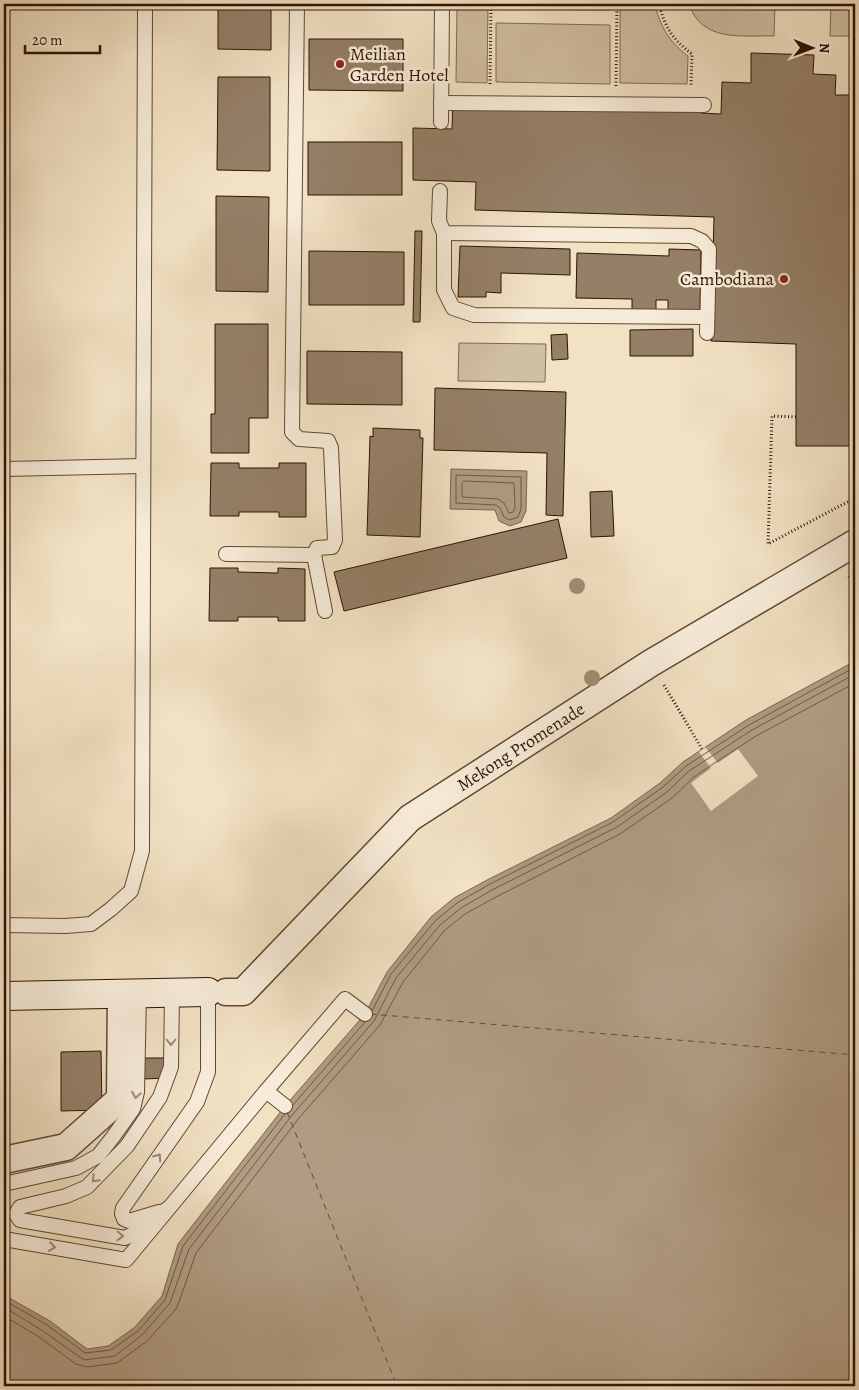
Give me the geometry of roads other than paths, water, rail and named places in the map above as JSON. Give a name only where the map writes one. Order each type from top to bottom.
[{"type":"street","name":"Mekong Promenade","points":[[217,992],[243,992],[410,818],[651,663],[855,543]]},
{"type":"street","points":[[4,996],[217,992]]},
{"type":"street","points":[[4,1160],[66,1147],[120,1099],[130,994]]},
{"type":"lane","points":[[4,925],[65,926],[91,924],[131,891],[142,851],[144,4]]},
{"type":"lane","points":[[297,4],[292,432],[299,439],[328,441],[331,448],[335,540],[332,547],[317,548],[314,555],[325,611]]},
{"type":"lane","points":[[441,122],[442,4]]},
{"type":"lane","points":[[441,103],[704,105]]},
{"type":"lane","points":[[440,192],[439,221],[444,233],[444,290],[453,308],[474,315],[707,317]]},
{"type":"lane","points":[[444,233],[690,236],[702,241],[709,249],[707,334]]},
{"type":"lane","points":[[4,469],[143,466]]},
{"type":"lane","points":[[226,554],[314,555]]},
{"type":"lane","points":[[167,1209],[129,1221],[124,1219],[122,1214],[122,1208],[197,1102],[203,1088],[208,1072],[217,992]]},
{"type":"lane","points":[[167,1209],[141,1230],[125,1238],[20,1220],[16,1214],[20,1207],[66,1196],[87,1187],[127,1146],[160,1097],[171,1067],[172,993]]},
{"type":"lane","points":[[4,1184],[76,1168],[98,1156],[114,1137],[132,1109],[137,1092],[130,994]]},
{"type":"lane","points":[[4,1239],[126,1260],[266,1091],[346,999],[365,1014]]},
{"type":"lane","points":[[266,1091],[285,1106]]},
{"type":"water","points":[[451,469],[527,471],[526,511],[521,522],[510,526],[499,521],[495,510],[450,509]]},
{"type":"water","points":[[855,661],[855,1386],[4,1386],[4,1295],[50,1321],[87,1349],[108,1346],[134,1328],[162,1296],[178,1244],[285,1106],[365,1014],[387,972],[431,917],[454,898],[611,818],[660,783],[683,762],[746,720]]},
{"type":"place","name":"Meilian Garden Hotel","points":[[340,64]]},
{"type":"place","name":"Cambodiana","points":[[784,279]]}]
